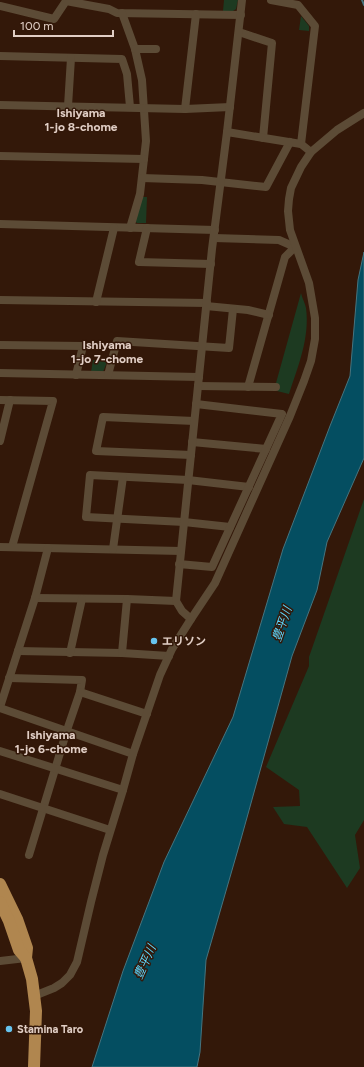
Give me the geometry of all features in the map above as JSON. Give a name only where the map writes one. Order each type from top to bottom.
[{"type":"highway","points":[[0,884],[17,919],[27,948],[26,958],[32,979],[36,1011],[34,1067]]},
{"type":"highway","points":[[0,902],[19,950],[26,958]]},
{"type":"street","points":[[104,0],[109,10]]},
{"type":"street","points":[[191,619],[182,611],[176,601],[179,564],[214,234],[242,0]]},
{"type":"street","points":[[272,0],[298,5],[315,26],[301,144]]},
{"type":"street","points":[[0,7],[54,19],[66,1],[117,13],[241,15]]},
{"type":"street","points":[[122,13],[136,49],[142,80],[146,141],[140,194],[130,228]]},
{"type":"street","points":[[186,108],[196,14]]},
{"type":"street","points":[[239,32],[272,43],[263,138]]},
{"type":"street","points":[[136,49],[156,49]]},
{"type":"street","points":[[0,56],[122,59],[127,74],[130,107]]},
{"type":"street","points":[[68,106],[71,58]]},
{"type":"street","points":[[0,105],[144,108],[230,107]]},
{"type":"street","points":[[34,996],[62,983],[70,975],[77,962],[110,830],[133,754],[160,676],[168,656],[215,583],[284,429],[311,361],[315,318],[309,283],[290,230],[288,212],[291,188],[301,167],[311,152],[337,130],[364,113]]},
{"type":"street","points":[[227,132],[301,144],[311,152]]},
{"type":"street","points":[[142,178],[202,180],[266,187],[290,142]]},
{"type":"street","points":[[0,156],[144,159]]},
{"type":"street","points":[[0,224],[147,228],[278,240],[296,247]]},
{"type":"street","points":[[96,302],[114,228]]},
{"type":"street","points":[[147,228],[139,262],[211,264]]},
{"type":"street","points":[[248,387],[286,257],[296,247]]},
{"type":"street","points":[[0,300],[207,305],[248,310],[269,315]]},
{"type":"street","points":[[108,375],[117,341],[229,348],[233,309]]},
{"type":"street","points":[[0,344],[83,346],[76,375]]},
{"type":"street","points":[[0,373],[199,377]]},
{"type":"street","points":[[198,386],[276,387]]},
{"type":"street","points":[[0,400],[53,401],[12,547]]},
{"type":"street","points":[[0,441],[10,400]]},
{"type":"street","points":[[179,564],[212,567],[282,414],[196,404]]},
{"type":"street","points":[[191,455],[96,452],[103,417],[194,421]]},
{"type":"street","points":[[192,442],[266,449]]},
{"type":"street","points":[[230,527],[184,522],[86,516],[90,475],[188,480],[249,487]]},
{"type":"street","points":[[113,549],[123,477]]},
{"type":"street","points":[[0,547],[181,551]]},
{"type":"street","points":[[48,548],[35,598],[0,707],[133,754]]},
{"type":"street","points":[[35,598],[176,601]]},
{"type":"street","points":[[70,653],[82,599]]},
{"type":"street","points":[[122,652],[127,599]]},
{"type":"street","points":[[18,651],[70,653],[122,652],[168,656]]},
{"type":"street","points":[[9,678],[82,680],[80,692],[29,855]]},
{"type":"street","points":[[80,692],[147,714]]},
{"type":"street","points":[[0,751],[123,790]]},
{"type":"street","points":[[0,794],[110,830]]},
{"type":"street","points":[[0,961],[26,958]]},
{"type":"green space","points":[[224,0],[238,0],[236,9],[233,11],[223,11]]},
{"type":"green space","points":[[301,16],[309,26],[309,31],[299,30]]},
{"type":"green space","points":[[142,197],[147,197],[146,223],[137,223],[135,221]]},
{"type":"green space","points":[[301,293],[306,308],[307,319],[305,341],[289,394],[277,391],[276,383]]},
{"type":"green space","points":[[93,360],[107,362],[103,372],[91,372]]},
{"type":"green space","points":[[364,499],[364,820],[355,835],[360,868],[347,888],[307,827],[284,824],[273,807],[300,806],[299,790],[266,767],[309,666],[309,657]]},
{"type":"water","name":"豊平川","points":[[364,252],[364,458],[327,542],[317,590],[292,656],[206,960],[200,1052],[197,1067],[92,1067],[123,971],[164,862],[233,717],[283,549],[350,376],[358,280]]},
{"type":"waterway","points":[[362,0],[364,5]]},
{"type":"place","name":"エリソン","points":[[154,641]]},
{"type":"place","name":"Stamina Taro","points":[[9,1029]]},
{"type":"district","name":"Ishiyama 1-jo 8-chome","points":[[81,120]]},
{"type":"district","name":"Ishiyama 1-jo 7-chome","points":[[107,352]]},
{"type":"district","name":"Ishiyama 1-jo 6-chome","points":[[51,742]]}]
